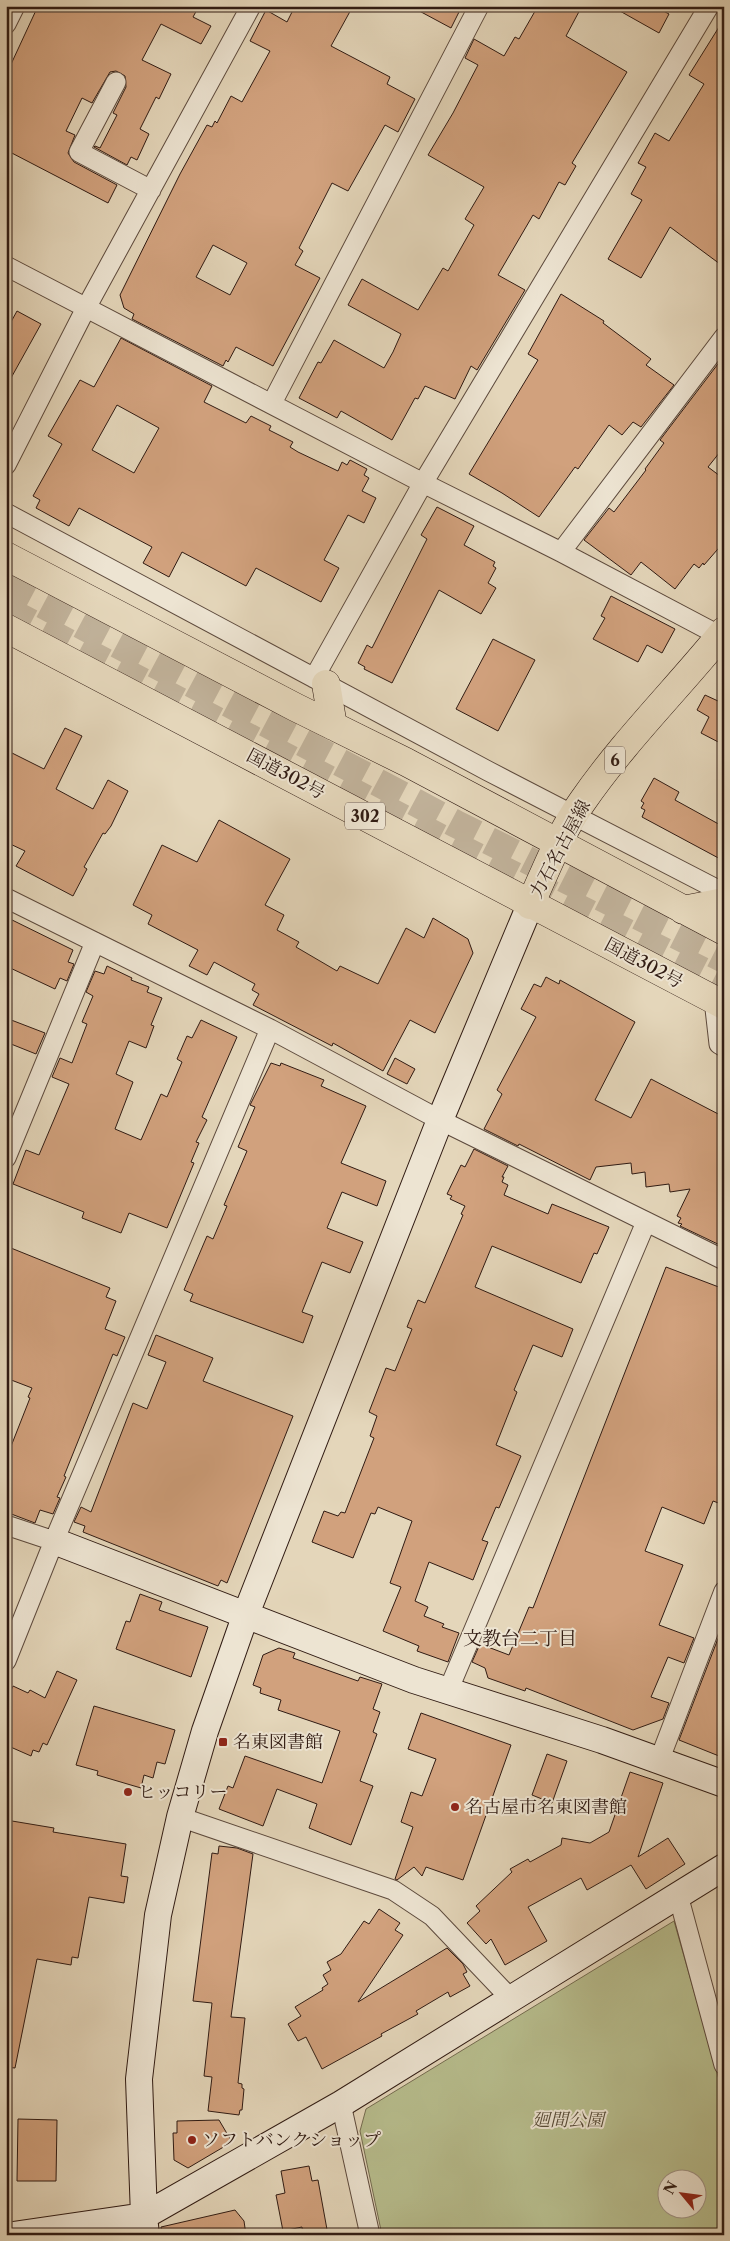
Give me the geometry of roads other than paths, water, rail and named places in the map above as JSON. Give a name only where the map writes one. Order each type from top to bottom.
[{"type":"main road","points":[[6,556],[406,762],[724,931]]},
{"type":"main road","name":"国道302号","points":[[6,628],[719,1002]]},
{"type":"main road","name":"力石名古屋線","points":[[530,904],[559,842],[582,802],[645,722],[722,635]]},
{"type":"main road","points":[[320,681],[333,726]]},
{"type":"main road","points":[[683,910],[724,902]]},
{"type":"street","points":[[6,24],[15,6]]},
{"type":"street","points":[[6,465],[86,308],[251,6]]},
{"type":"street","points":[[272,403],[479,6]]},
{"type":"street","points":[[320,681],[423,483],[709,6]]},
{"type":"street","points":[[116,82],[79,152],[151,190]]},
{"type":"street","points":[[6,266],[423,483],[722,635]]},
{"type":"street","points":[[561,552],[724,337]]},
{"type":"street","points":[[6,513],[574,816],[724,893]]},
{"type":"street","points":[[6,898],[270,1029],[440,1120],[724,1260]]},
{"type":"street","points":[[145,2225],[139,2079],[158,1915],[180,1817],[205,1731],[246,1614],[440,1120],[530,904]]},
{"type":"street","points":[[6,1158],[95,942]]},
{"type":"street","points":[[719,1002],[719,1044],[724,1046]]},
{"type":"street","points":[[6,1661],[54,1540],[270,1029]]},
{"type":"street","points":[[448,1691],[646,1222]]},
{"type":"street","points":[[6,1525],[54,1540],[414,1680],[602,1740],[724,1784]]},
{"type":"street","points":[[659,1761],[724,1591]]},
{"type":"street","points":[[180,1817],[393,1890],[432,1916],[511,1998]]},
{"type":"street","points":[[13,2235],[145,2225],[724,1867]]},
{"type":"street","points":[[678,1895],[724,2065]]},
{"type":"street","points":[[341,2104],[370,2235]]},
{"type":"tunnel","points":[[6,585],[456,824],[724,959]]},
{"type":"tunnel","points":[[6,610],[448,842],[724,982]]},
{"type":"place","name":"名東図書館","points":[[223,1742]]},
{"type":"place","name":"ヒッコリー","points":[[128,1792]]},
{"type":"place","name":"名古屋市名東図書館","points":[[455,1807]]},
{"type":"place","name":"ソフトバンクショップ","points":[[192,2140]]},
{"type":"district","name":"文教台二丁目","points":[[520,1638]]},
{"type":"park label","name":"廻間公園","points":[[568,2120]]}]
